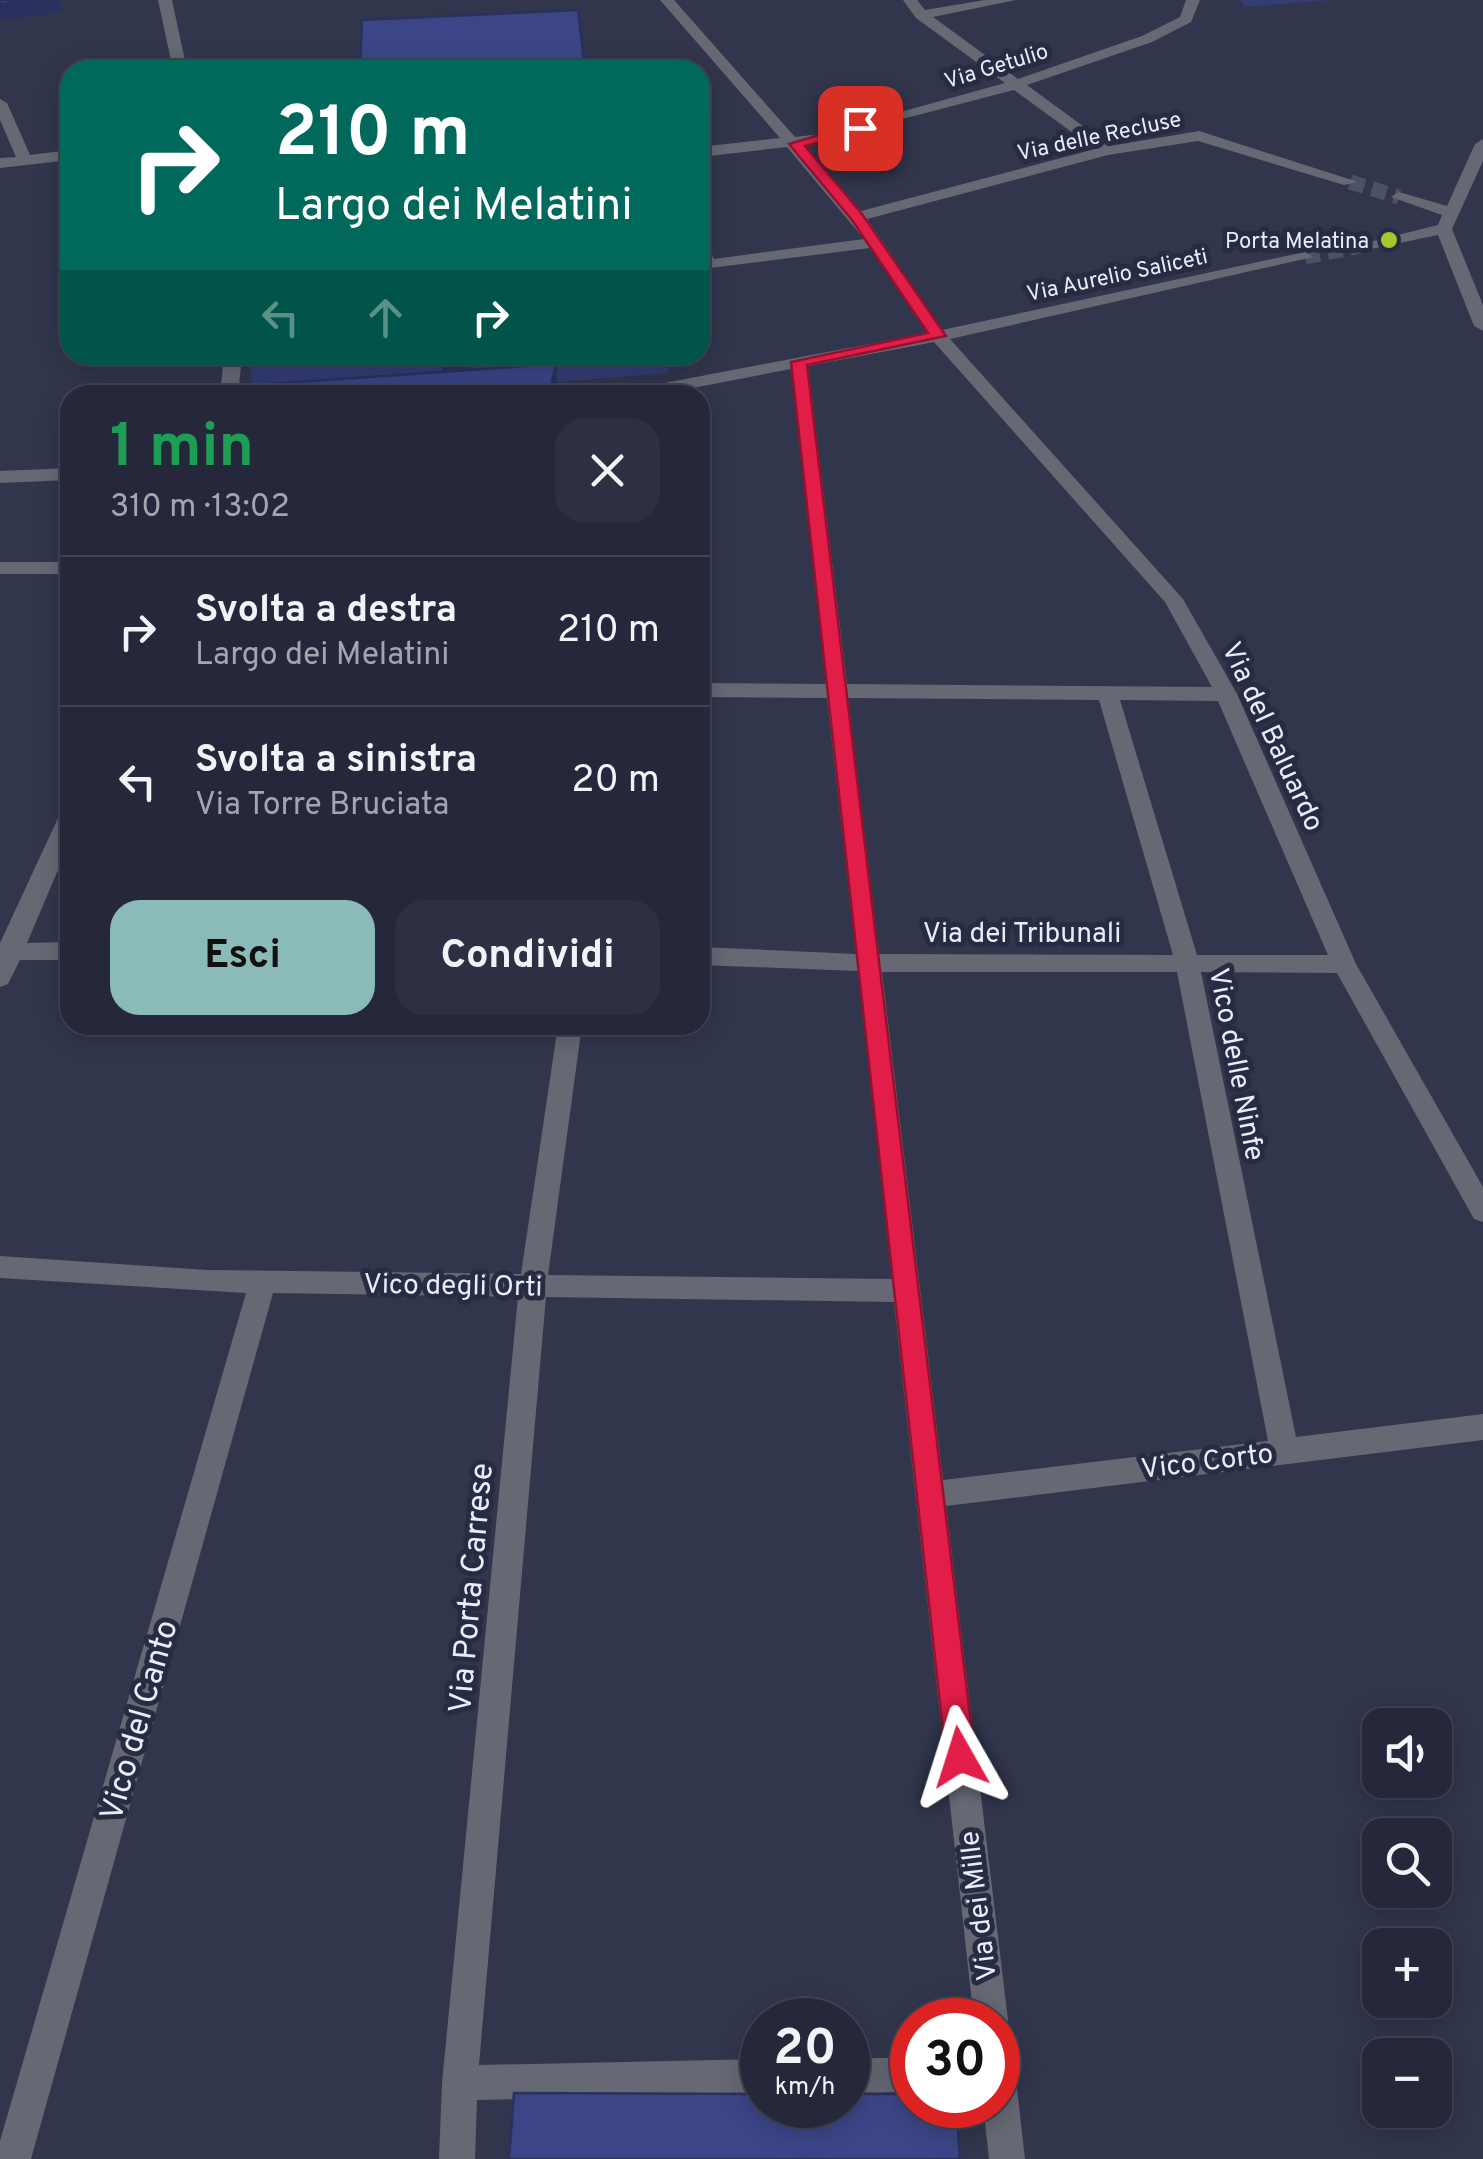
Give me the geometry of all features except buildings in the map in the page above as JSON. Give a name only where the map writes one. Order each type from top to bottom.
[{"type":"street","points":[[166,0],[178,60]]},
{"type":"street","name":"Via del Baluardo","points":[[667,0],[857,217],[938,336],[1173,599],[1226,694],[1344,964],[1483,1211]]},
{"type":"street","points":[[910,0],[921,14],[1107,152]]},
{"type":"street","points":[[921,14],[1009,0]]},
{"type":"street","name":"Via Getulio","points":[[710,151],[796,144],[1014,85],[1147,38],[1186,19],[1193,0]]},
{"type":"street","points":[[0,103],[25,160]]},
{"type":"street","name":"Via delle Recluse","points":[[857,217],[1107,152],[1198,136],[1350,182]]},
{"type":"street","points":[[1361,246],[1446,221],[1478,166],[1483,144]]},
{"type":"street","points":[[0,163],[60,156]]},
{"type":"street","points":[[1399,197],[1446,221],[1481,316]]},
{"type":"street","points":[[710,265],[874,242]]},
{"type":"street","name":"Via Aurelio Saliceti","points":[[680,385],[938,336],[1305,257]]},
{"type":"street","name":"Via dei Mille","points":[[799,362],[987,1998]]},
{"type":"street","points":[[0,477],[60,474]]},
{"type":"street","points":[[0,568],[60,568]]},
{"type":"street","points":[[710,690],[1226,694]]},
{"type":"street","name":"Vico delle Ninfe","points":[[1108,696],[1187,962],[1284,1451]]},
{"type":"street","points":[[0,978],[7,952],[60,838]]},
{"type":"street","points":[[7,952],[60,951]]},
{"type":"street","name":"Via dei Tribunali","points":[[710,956],[869,963],[1344,964]]},
{"type":"street","name":"Via Porta Carrese","points":[[457,2159],[460,2083],[533,1285],[569,1035]]},
{"type":"street","name":"Vico degli Orti","points":[[0,1267],[263,1282],[906,1291]]},
{"type":"street","name":"Vico del Canto","points":[[13,2159],[263,1282]]},
{"type":"street","name":"Vico Corto","points":[[930,1495],[1483,1427]]},
{"type":"street","points":[[460,2083],[740,2078]]},
{"type":"street","points":[[1003,2128],[1007,2159]]},
{"type":"tunnel","points":[[1350,182],[1399,197]]},
{"type":"tunnel","points":[[1305,257],[1361,246]]},
{"type":"place","name":"Porta Melatina","points":[[1389,240]]},
{"type":"route","points":[[860,128],[796,144],[857,217],[938,336],[799,362],[960,1757]]}]
